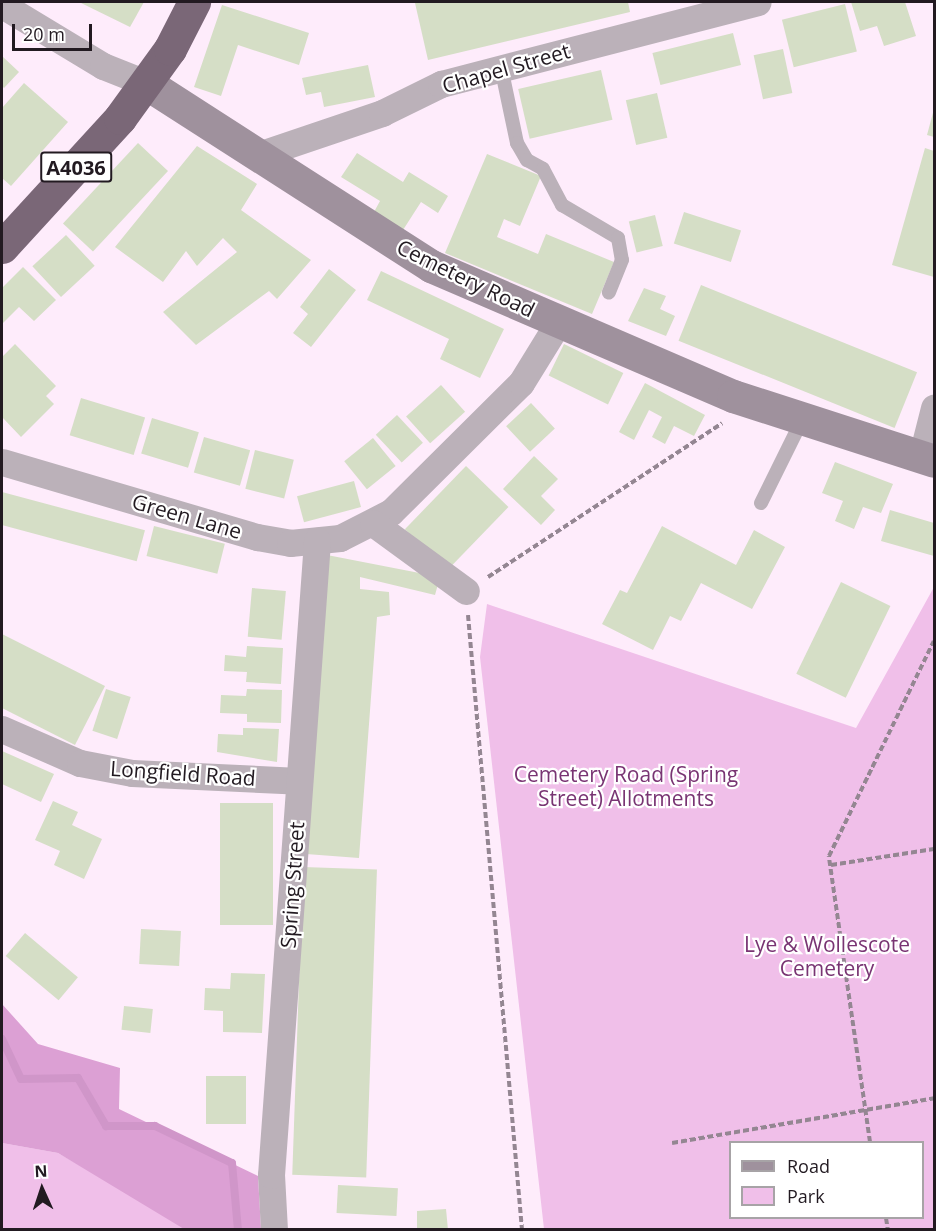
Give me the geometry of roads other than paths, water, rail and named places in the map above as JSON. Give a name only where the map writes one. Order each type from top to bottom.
[{"type":"highway","name":"A4036","points":[[2,247],[146,83],[194,2]]},
{"type":"street","name":"Chapel Street","points":[[261,154],[382,112],[441,84],[758,2]]},
{"type":"street","name":"Cemetery Road","points":[[2,5],[103,66],[146,83],[261,154],[334,208],[431,266],[558,323],[752,403],[801,422],[928,460]]},
{"type":"street","name":"Green Lane","points":[[2,462],[257,537],[316,541],[340,538],[373,524],[391,512],[521,383],[558,323]]},
{"type":"street","points":[[928,460],[934,408]]},
{"type":"street","points":[[373,524],[466,591]]},
{"type":"street","name":"Spring Street","points":[[274,1230],[272,1175],[316,541]]},
{"type":"street","name":"Longfield Road","points":[[2,729],[80,763],[132,773],[299,781]]},
{"type":"lane","points":[[501,67],[517,143],[527,160],[543,169],[562,204],[618,238],[622,260],[609,293]]},
{"type":"lane","points":[[760,503],[801,422]]},
{"type":"waterway","points":[[2,1039],[21,1079],[78,1078],[106,1126],[155,1126],[232,1163],[238,1230]]},
{"type":"park label","name":"Cemetery Road (Spring Street) Allotments","points":[[626,786]]},
{"type":"park label","name":"Lye & Wollescote Cemetery","points":[[827,956]]}]
